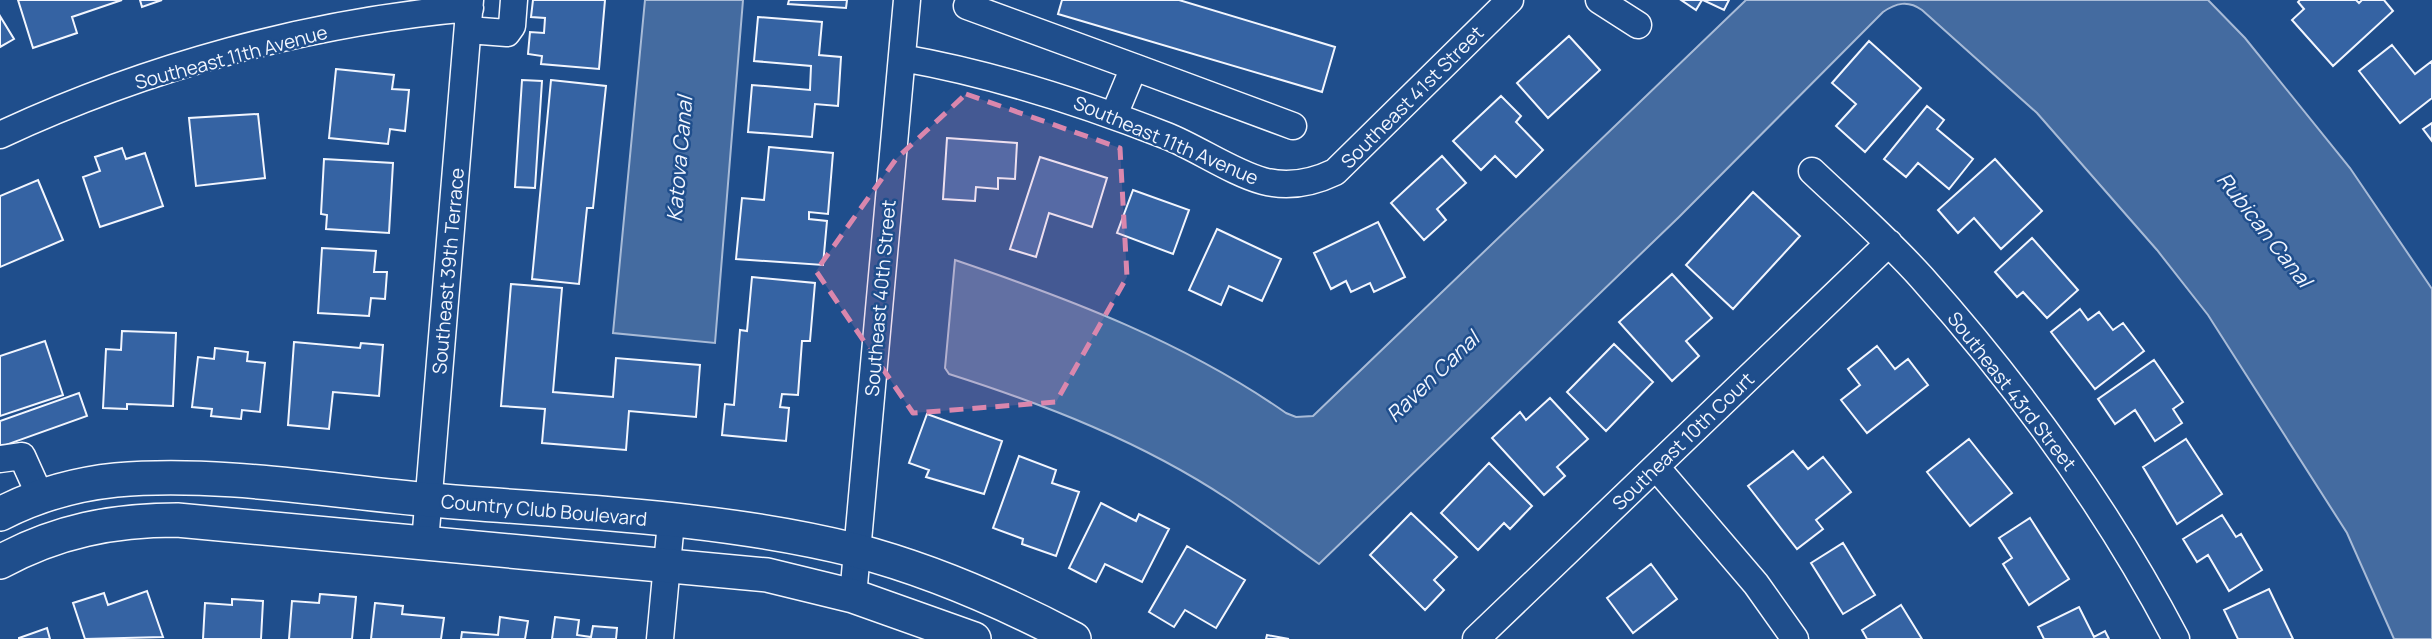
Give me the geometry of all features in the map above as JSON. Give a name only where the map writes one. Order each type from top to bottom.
[{"type":"main road","name":"Country Club Boulevard","points":[[0,514],[41,498],[96,483],[174,478],[671,522],[791,536],[857,551],[982,594],[1074,639]]},
{"type":"main road","points":[[0,562],[60,535],[86,527],[145,520],[177,520],[767,575],[853,596],[974,639]]},
{"type":"street","name":"Southeast 11th Avenue","points":[[0,135],[87,98],[244,49],[366,21],[469,13],[507,33],[512,26],[514,0]]},
{"type":"street","name":"Southeast 40th Street","points":[[853,596],[907,0]]},
{"type":"street","name":"Southeast 41st Street","points":[[1308,184],[1335,172],[1510,0]]},
{"type":"street","points":[[1599,0],[1637,25]]},
{"type":"street","points":[[967,6],[1293,126]]},
{"type":"street","name":"Southeast 39th Terrace","points":[[425,542],[469,13]]},
{"type":"street","name":"Southeast 11th Avenue","points":[[902,58],[1024,85],[1114,115],[1186,144],[1264,181],[1308,184]]},
{"type":"street","points":[[1114,115],[1133,67]]},
{"type":"street","name":"Southeast 43rd Street","points":[[1812,171],[1889,243],[1982,348],[2035,416],[2106,519],[2176,639]]},
{"type":"street","name":"Southeast 10th Court","points":[[1476,639],[1889,243]]},
{"type":"street","points":[[0,459],[22,456],[41,498]]},
{"type":"street","points":[[1656,467],[1756,584],[1795,639]]},
{"type":"street","points":[[660,639],[671,522]]},
{"type":"highlighted area","points":[[966,94],[1120,148],[1127,277],[1056,402],[913,413],[816,271],[896,159]]},
{"type":"water","name":"Katova Canal","points":[[645,0],[743,0],[715,343],[613,333]]},
{"type":"water","points":[[1746,0],[2208,0],[2245,38],[2350,168],[2432,289],[2432,639],[2394,639],[2347,533],[2208,315],[2157,250],[2037,113],[1922,10],[1907,4],[1893,6],[1883,12],[1679,217],[1319,564],[1228,499],[1162,460],[1057,412],[949,374],[945,368],[955,260],[1126,325],[1208,365],[1286,413],[1296,417],[1313,416]]},
{"type":"building","points":[[18,0],[122,0],[72,17],[77,33],[33,48]]},
{"type":"building","points":[[140,0],[162,0],[142,7]]},
{"type":"building","points":[[533,0],[605,0],[599,69],[541,64],[542,56],[528,54],[530,32],[544,33],[545,18],[531,17]]},
{"type":"building","points":[[789,0],[847,0],[846,8],[788,4]]},
{"type":"building","points":[[1062,0],[1179,0],[1335,47],[1322,92],[1058,14]]},
{"type":"building","points":[[1681,0],[1702,0],[1696,10]]},
{"type":"building","points":[[1703,0],[1729,0],[1724,10]]},
{"type":"building","points":[[2356,0],[2359,3],[2362,0],[2384,0],[2393,11],[2333,66],[2292,20],[2304,9],[2298,2]]},
{"type":"building","points":[[0,16],[14,39],[0,47]]},
{"type":"building","points":[[758,17],[822,22],[819,55],[841,57],[838,106],[815,104],[812,137],[748,132],[752,85],[810,90],[811,66],[754,61]]},
{"type":"building","points":[[1569,36],[1600,70],[1548,118],[1517,83]]},
{"type":"building","points":[[1869,41],[1921,88],[1865,152],[1836,126],[1856,104],[1832,83]]},
{"type":"building","points":[[2392,45],[2415,74],[2432,61],[2432,98],[2400,123],[2359,71]]},
{"type":"building","points":[[336,69],[394,75],[392,89],[409,90],[405,131],[390,129],[388,144],[329,138]]},
{"type":"building","points":[[522,80],[542,81],[535,188],[515,187]]},
{"type":"building","points":[[551,80],[606,86],[593,208],[587,208],[579,284],[532,279]]},
{"type":"building","points":[[1501,96],[1521,116],[1516,122],[1543,150],[1516,177],[1495,156],[1481,170],[1453,141]]},
{"type":"building","points":[[1927,106],[1944,120],[1937,129],[1973,159],[1949,189],[1918,163],[1906,177],[1884,159]]},
{"type":"building","points":[[258,114],[265,178],[196,186],[189,118]]},
{"type":"building","points":[[2432,123],[2432,141],[2423,129]]},
{"type":"building","points":[[947,138],[1017,143],[1015,179],[998,178],[998,189],[976,187],[975,201],[943,199]]},
{"type":"building","points":[[769,147],[833,153],[828,214],[809,212],[809,219],[827,221],[823,265],[736,259],[742,198],[764,200]]},
{"type":"building","points":[[122,148],[126,159],[145,153],[163,206],[100,227],[83,177],[100,171],[95,157]]},
{"type":"building","points":[[1442,156],[1466,183],[1437,209],[1446,220],[1424,240],[1391,203]]},
{"type":"building","points":[[1040,157],[1107,178],[1092,227],[1049,213],[1036,257],[1010,249]]},
{"type":"building","points":[[324,159],[393,163],[389,233],[326,229],[327,215],[321,214]]},
{"type":"building","points":[[1995,159],[2042,211],[2001,249],[1974,218],[1958,233],[1938,210]]},
{"type":"building","points":[[38,180],[63,240],[0,267],[0,196]]},
{"type":"building","points":[[1133,190],[1189,210],[1173,254],[1117,233]]},
{"type":"building","points":[[1753,192],[1800,236],[1733,309],[1686,265]]},
{"type":"building","points":[[1378,222],[1405,277],[1374,292],[1370,283],[1351,292],[1346,281],[1331,289],[1314,253]]},
{"type":"building","points":[[1217,229],[1281,259],[1262,301],[1229,286],[1221,305],[1189,290]]},
{"type":"building","points":[[2032,238],[2078,290],[2047,318],[2023,292],[2017,297],[1995,272]]},
{"type":"building","points":[[322,248],[376,251],[374,272],[387,272],[385,299],[371,298],[369,316],[318,313]]},
{"type":"building","points":[[1672,274],[1712,318],[1686,341],[1699,356],[1672,381],[1619,322]]},
{"type":"building","points":[[752,277],[815,283],[810,341],[802,341],[798,395],[782,394],[780,407],[789,408],[786,441],[722,435],[725,404],[734,405],[740,330],[747,331]]},
{"type":"building","points":[[511,284],[562,288],[553,392],[613,397],[616,358],[700,365],[696,417],[629,411],[626,450],[542,443],[545,409],[501,406]]},
{"type":"building","points":[[2080,309],[2088,320],[2099,312],[2113,330],[2123,323],[2144,351],[2095,389],[2051,332]]},
{"type":"building","points":[[122,331],[176,333],[173,406],[127,404],[127,409],[103,408],[106,349],[121,350]]},
{"type":"building","points":[[45,341],[63,395],[0,416],[0,356]]},
{"type":"building","points":[[294,342],[360,348],[361,343],[383,345],[379,396],[333,392],[329,429],[288,425]]},
{"type":"building","points":[[1614,344],[1653,382],[1606,431],[1567,392]]},
{"type":"building","points":[[1877,346],[1895,369],[1908,359],[1928,385],[1867,433],[1841,400],[1860,385],[1848,369]]},
{"type":"building","points":[[215,348],[248,352],[247,361],[265,363],[260,412],[242,410],[241,419],[211,416],[212,409],[192,407],[198,357],[214,359]]},
{"type":"building","points":[[2154,360],[2183,402],[2173,409],[2182,423],[2155,441],[2135,410],[2115,424],[2098,399]]},
{"type":"building","points":[[79,393],[87,416],[0,447],[0,421]]},
{"type":"building","points":[[1550,398],[1588,439],[1557,467],[1565,476],[1544,495],[1492,438],[1520,412],[1526,420]]},
{"type":"building","points":[[927,414],[1002,441],[984,494],[926,477],[929,470],[909,463]]},
{"type":"building","points":[[1969,439],[2012,493],[1970,526],[1927,472]]},
{"type":"building","points":[[2186,439],[2222,494],[2177,524],[2143,467]]},
{"type":"building","points":[[1793,451],[1808,469],[1823,457],[1851,492],[1816,520],[1823,529],[1797,549],[1748,486]]},
{"type":"building","points":[[1019,456],[1056,470],[1052,483],[1079,492],[1056,556],[1022,544],[1023,539],[993,528]]},
{"type":"building","points":[[1489,463],[1532,506],[1510,529],[1504,523],[1478,550],[1441,513]]},
{"type":"building","points":[[1101,503],[1136,521],[1139,514],[1169,529],[1142,582],[1105,564],[1096,582],[1069,568]]},
{"type":"building","points":[[1411,513],[1457,557],[1434,580],[1444,590],[1425,610],[1370,555]]},
{"type":"building","points":[[2222,515],[2236,537],[2241,534],[2262,570],[2229,591],[2208,555],[2197,562],[2183,539]]},
{"type":"building","points":[[2030,518],[2069,579],[2029,605],[2003,564],[2012,558],[1999,538]]},
{"type":"building","points":[[1843,543],[1875,595],[1843,614],[1811,563]]},
{"type":"building","points":[[1187,546],[1245,580],[1216,628],[1185,610],[1174,627],[1149,612]]},
{"type":"building","points":[[1651,564],[1677,599],[1633,633],[1607,598]]},
{"type":"building","points":[[2269,589],[2293,639],[2238,639],[2224,610]]},
{"type":"building","points":[[147,591],[163,637],[85,639],[73,603],[104,593],[108,605]]},
{"type":"building","points":[[320,594],[356,597],[352,639],[289,639],[292,601],[319,603]]},
{"type":"building","points":[[232,599],[263,601],[261,639],[203,639],[205,603],[232,605]]},
{"type":"building","points":[[375,603],[403,606],[402,614],[444,618],[441,639],[371,639]]},
{"type":"building","points":[[1901,605],[1922,639],[1867,639],[1862,630]]},
{"type":"building","points":[[2079,607],[2094,637],[2105,631],[2109,639],[2044,639],[2038,627]]},
{"type":"building","points":[[500,617],[528,621],[525,639],[461,639],[462,632],[498,635]]},
{"type":"building","points":[[555,617],[579,620],[577,635],[591,637],[593,626],[617,628],[616,639],[552,639]]},
{"type":"building","points":[[47,628],[50,639],[19,639],[19,638]]},
{"type":"building","points":[[1267,635],[1289,639],[1266,639]]},
{"type":"water label","name":"Rubican Canal","points":[[2264,230]]},
{"type":"water label","name":"Raven Canal","points":[[1433,377]]}]
